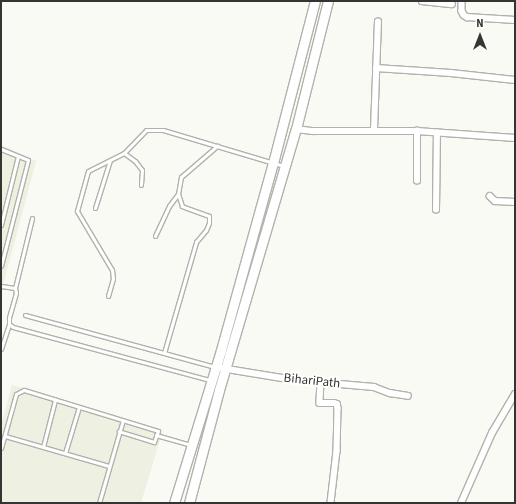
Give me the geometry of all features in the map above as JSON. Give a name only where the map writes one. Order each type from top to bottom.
[{"type":"main road","points":[[174,503],[212,380],[292,95],[316,1]]},
{"type":"main road","points":[[189,503],[225,369],[296,129],[328,1]]},
{"type":"main road","points":[[292,95],[304,98]]},
{"type":"street","points":[[422,1],[452,4]]},
{"type":"street","points":[[462,1],[462,11],[467,17],[515,20]]},
{"type":"street","points":[[374,130],[378,22]]},
{"type":"street","points":[[376,68],[451,73],[515,80]]},
{"type":"street","points":[[296,129],[313,131],[417,131],[515,138]]},
{"type":"street","points":[[417,131],[417,181]]},
{"type":"street","points":[[436,210],[437,132]]},
{"type":"street","points":[[490,196],[496,201],[515,202]]},
{"type":"street","name":"BihariPath","points":[[215,367],[272,377],[374,387],[390,393],[408,396]]},
{"type":"street","points":[[321,382],[320,403],[334,403],[337,404],[338,408],[337,451],[331,503]]},
{"type":"street","points":[[461,503],[492,433],[515,394]]},
{"type":"lane","points":[[108,296],[113,278],[112,270],[77,211],[88,171],[124,153],[146,130],[162,130],[285,166]]},
{"type":"lane","points":[[155,236],[169,206],[178,194],[181,176],[217,146]]},
{"type":"lane","points":[[1,149],[28,160],[1,266]]},
{"type":"lane","points":[[124,153],[135,161],[142,170],[141,185]]},
{"type":"lane","points":[[1,225],[18,156]]},
{"type":"lane","points":[[95,208],[110,160]]},
{"type":"lane","points":[[164,353],[196,242],[206,230],[209,223],[209,216],[182,206],[178,194]]},
{"type":"lane","points":[[1,349],[9,324],[16,293],[15,288],[32,218]]},
{"type":"lane","points":[[1,286],[15,288]]},
{"type":"lane","points":[[25,315],[215,367]]},
{"type":"lane","points":[[9,324],[14,327],[212,380]]},
{"type":"lane","points":[[1,448],[16,394],[24,390],[158,431],[154,442],[119,431]]},
{"type":"lane","points":[[42,447],[55,400]]},
{"type":"lane","points":[[65,453],[79,407]]},
{"type":"lane","points":[[99,503],[123,420]]},
{"type":"lane","points":[[156,435],[192,446]]},
{"type":"lane","points":[[5,436],[110,466]]},
{"type":"shaded area","points":[[1,145],[36,161],[1,293]]},
{"type":"shaded area","points":[[12,385],[163,430],[141,503],[1,503],[1,426]]}]
